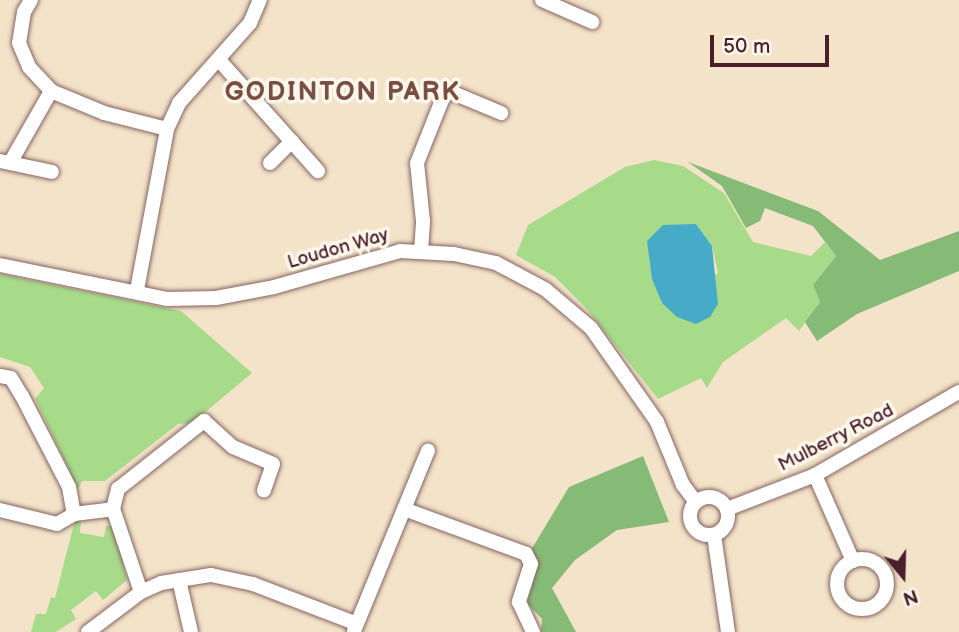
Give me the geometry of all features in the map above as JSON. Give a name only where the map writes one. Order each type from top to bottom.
[{"type":"street","points":[[31,0],[24,12],[19,43],[29,67],[51,91],[104,113],[167,129]]},
{"type":"street","points":[[137,290],[167,129],[178,103],[250,23],[260,0]]},
{"type":"street","points":[[542,0],[592,22]]},
{"type":"street","points":[[219,60],[318,170]]},
{"type":"street","points":[[421,251],[423,221],[417,163],[446,90],[501,113]]},
{"type":"street","points":[[51,91],[5,162],[52,172]]},
{"type":"street","points":[[270,163],[292,141]]},
{"type":"street","name":"Loudon Way","points":[[0,265],[137,290],[167,299],[216,298],[274,287],[379,256],[421,251],[496,262],[568,306],[611,353],[657,422],[683,485],[696,502],[690,513],[692,526],[702,534],[714,535]]},
{"type":"street","points":[[0,376],[12,378],[22,396],[69,487],[74,514]]},
{"type":"street","name":"Mulberry Road","points":[[727,509],[815,475],[959,392]]},
{"type":"street","points":[[141,592],[113,509],[118,489],[204,421],[233,447],[273,464],[264,490]]},
{"type":"street","points":[[88,632],[141,592],[178,580],[211,575],[233,578],[355,628],[428,451]]},
{"type":"street","points":[[815,475],[852,561]]},
{"type":"street","points":[[696,502],[713,497],[727,509],[727,521],[714,535],[728,632]]},
{"type":"street","points":[[0,510],[57,524],[74,514],[113,509]]},
{"type":"street","points":[[404,509],[526,554],[531,564],[519,602],[533,632]]},
{"type":"street","points":[[178,580],[191,632]]},
{"type":"green space","points":[[654,160],[683,166],[724,193],[753,242],[811,256],[825,242],[836,256],[813,285],[820,302],[799,331],[786,318],[723,362],[707,388],[701,378],[658,399],[585,307],[555,277],[516,255],[528,225],[625,167]],"holes":[[[696,224],[712,246],[718,273],[662,303],[649,261]]]},
{"type":"green space","points":[[688,162],[818,211],[880,260],[959,231],[959,271],[857,314],[817,341],[805,322],[820,302],[813,285],[836,256],[813,226],[765,208],[760,221],[746,228],[722,186]]},
{"type":"green space","points":[[0,274],[181,311],[252,373],[192,423],[178,424],[105,481],[82,481],[78,489],[35,399],[44,388],[30,367],[0,357]]},
{"type":"green space","points":[[643,456],[669,522],[617,530],[575,560],[552,588],[576,632],[541,632],[542,619],[527,603],[538,563],[531,550],[569,487]]},
{"type":"green space","points":[[75,520],[81,520],[80,533],[104,537],[106,526],[114,526],[127,580],[103,600],[96,591],[71,610],[76,619],[56,632],[31,632],[36,614],[46,614],[51,597],[55,598]]},
{"type":"water","points":[[696,224],[712,246],[718,304],[710,317],[696,324],[677,317],[662,303],[652,279],[647,241],[663,225]]},
{"type":"district","name":"GODINTON PARK","points":[[343,93]]}]
